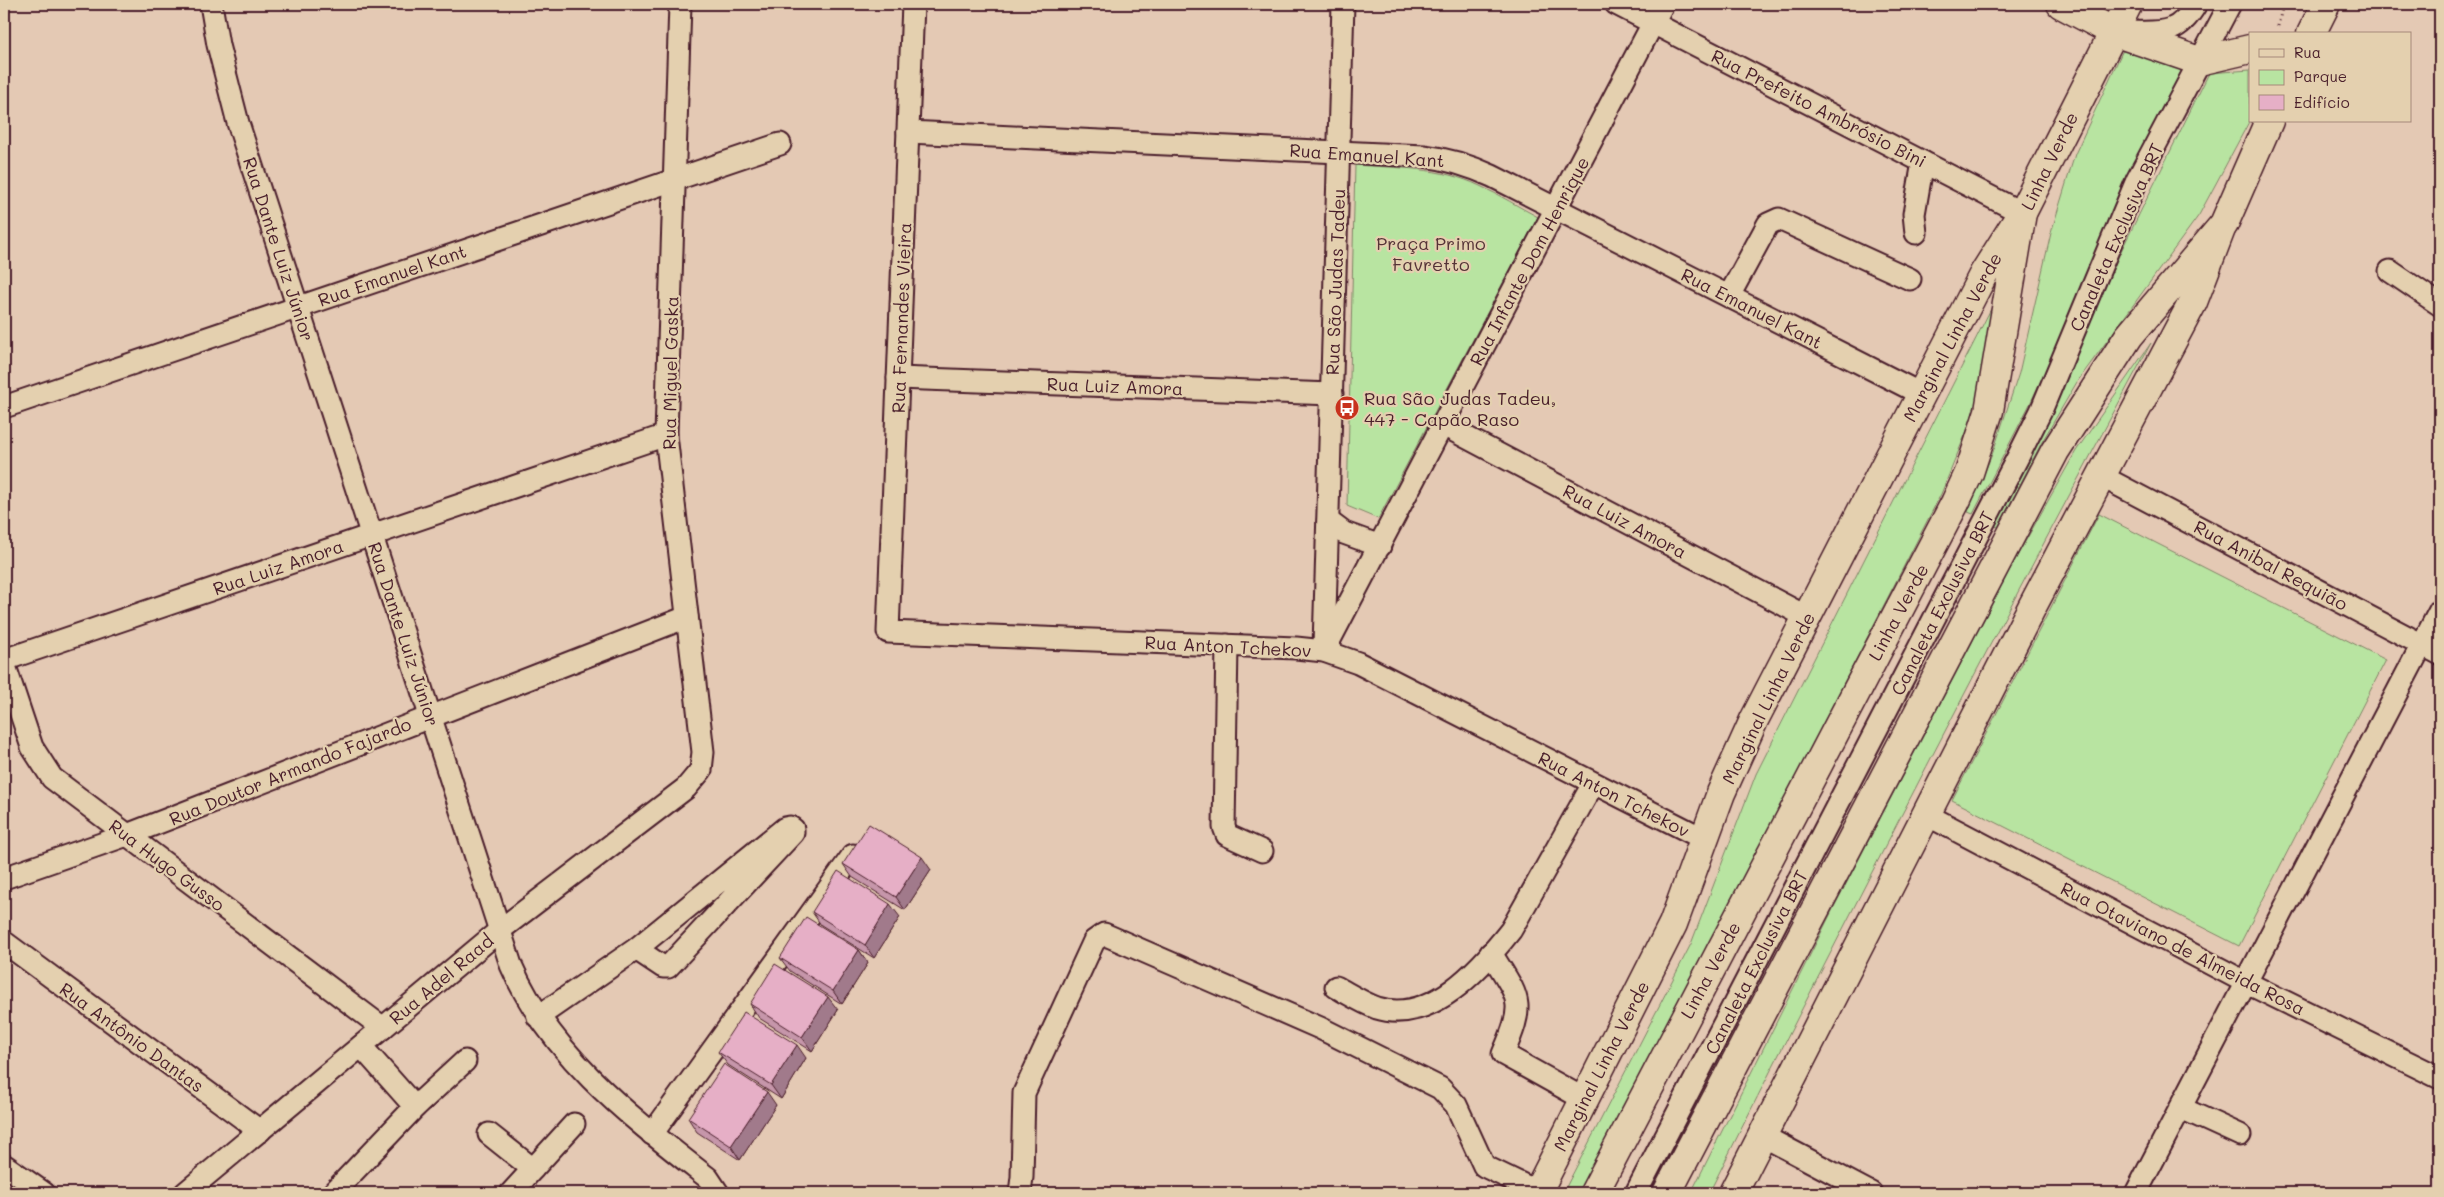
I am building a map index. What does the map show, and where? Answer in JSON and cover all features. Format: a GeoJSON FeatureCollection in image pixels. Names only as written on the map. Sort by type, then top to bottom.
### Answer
{"type":"FeatureCollection","features":[{"type":"Feature","properties":{"kind":"main road"},"geometry":{"type":"LineString","coordinates":[[2061,4],[2114,32],[2200,61],[2249,48]]}},
{"type":"Feature","properties":{"kind":"main road","name":"Linha Verde"},"geometry":{"type":"LineString","coordinates":[[1594,1193],[1969,473],[1989,411],[1997,374],[2022,213],[2128,4]]}},
{"type":"Feature","properties":{"kind":"main road"},"geometry":{"type":"LineString","coordinates":[[1733,1193],[2101,476],[2193,302],[2224,224],[2270,122]]}},
{"type":"Feature","properties":{"kind":"main road","name":"Marginal Linha Verde"},"geometry":{"type":"LineString","coordinates":[[1537,1192],[1661,949],[1736,758],[1984,273],[2022,213]]}},
{"type":"Feature","properties":{"kind":"main road"},"geometry":{"type":"LineString","coordinates":[[1667,1193],[2055,451],[2129,336],[2224,224]]}},
{"type":"Feature","properties":{"kind":"street","name":"Rua Dante Luiz Júnior"},"geometry":{"type":"LineString","coordinates":[[211,4],[230,96],[500,930],[522,991],[538,1017],[590,1078],[652,1134],[707,1188]]}},
{"type":"Feature","properties":{"kind":"street","name":"Rua Miguel Gaska"},"geometry":{"type":"LineString","coordinates":[[680,4],[666,435],[703,752],[701,770]]}},
{"type":"Feature","properties":{"kind":"street","name":"Rua Fernandes Vieira"},"geometry":{"type":"LineString","coordinates":[[888,632],[913,4]]}},
{"type":"Feature","properties":{"kind":"street","name":"Rua São Judas Tadeu"},"geometry":{"type":"LineString","coordinates":[[1324,651],[1343,4]]}},
{"type":"Feature","properties":{"kind":"street","name":"Rua Prefeito Ambrósio Bini"},"geometry":{"type":"LineString","coordinates":[[1616,4],[2022,213]]}},
{"type":"Feature","properties":{"kind":"street","name":"Rua Infante Dom Henrique"},"geometry":{"type":"LineString","coordinates":[[1324,651],[1663,4]]}},
{"type":"Feature","properties":{"kind":"street"},"geometry":{"type":"LineString","coordinates":[[2114,32],[2166,32],[2181,24],[2196,4]]}},
{"type":"Feature","properties":{"kind":"street","name":"Canaleta Exclusiva BRT"},"geometry":{"type":"LineString","coordinates":[[1636,1193],[2041,411],[2137,180],[2230,4]]}},
{"type":"Feature","properties":{"kind":"street","name":"Rua Emanuel Kant"},"geometry":{"type":"LineString","coordinates":[[908,132],[1339,152],[1447,159],[1477,169],[1556,208],[1921,394]]}},
{"type":"Feature","properties":{"kind":"street","name":"Rua Emanuel Kant"},"geometry":{"type":"LineString","coordinates":[[4,407],[780,144]]}},
{"type":"Feature","properties":{"kind":"street"},"geometry":{"type":"LineString","coordinates":[[1916,233],[1914,214],[1923,162]]}},
{"type":"Feature","properties":{"kind":"street"},"geometry":{"type":"LineString","coordinates":[[1729,296],[1768,224],[1779,219],[1910,279]]}},
{"type":"Feature","properties":{"kind":"street"},"geometry":{"type":"LineString","coordinates":[[2390,272],[2440,305]]}},
{"type":"Feature","properties":{"kind":"street","name":"Rua Luiz Amora"},"geometry":{"type":"LineString","coordinates":[[898,378],[1332,394]]}},
{"type":"Feature","properties":{"kind":"street","name":"Rua Luiz Amora"},"geometry":{"type":"LineString","coordinates":[[1443,425],[1807,617]]}},
{"type":"Feature","properties":{"kind":"street","name":"Rua Luiz Amora"},"geometry":{"type":"LineString","coordinates":[[4,661],[666,435]]}},
{"type":"Feature","properties":{"kind":"street","name":"Rua Anibal Requião"},"geometry":{"type":"LineString","coordinates":[[2101,476],[2432,650]]}},
{"type":"Feature","properties":{"kind":"street"},"geometry":{"type":"LineString","coordinates":[[1328,521],[1344,533],[1380,546]]}},
{"type":"Feature","properties":{"kind":"street"},"geometry":{"type":"LineString","coordinates":[[2136,1193],[2247,983],[2432,650],[2440,610]]}},
{"type":"Feature","properties":{"kind":"street","name":"Rua Doutor Armando Fajardo"},"geometry":{"type":"LineString","coordinates":[[4,878],[127,835],[430,715],[687,617]]}},
{"type":"Feature","properties":{"kind":"street","name":"Rua Anton Tchekov"},"geometry":{"type":"LineString","coordinates":[[888,632],[1227,645],[1324,651],[1358,663],[1704,839]]}},
{"type":"Feature","properties":{"kind":"street"},"geometry":{"type":"LineString","coordinates":[[1227,645],[1224,827],[1228,835],[1262,851]]}},
{"type":"Feature","properties":{"kind":"street","name":"Rua Hugo Gusso"},"geometry":{"type":"LineString","coordinates":[[4,661],[32,747],[39,762],[52,778],[383,1028]]}},
{"type":"Feature","properties":{"kind":"street","name":"Rua Adel Raad"},"geometry":{"type":"LineString","coordinates":[[185,1193],[500,930],[686,788],[701,770]]}},
{"type":"Feature","properties":{"kind":"street"},"geometry":{"type":"LineString","coordinates":[[1336,987],[1377,1008],[1392,1011],[1421,1008],[1450,992],[1491,953],[1511,930],[1593,784]]}},
{"type":"Feature","properties":{"kind":"street","name":"Rua Otaviano de Almeida Rosa"},"geometry":{"type":"LineString","coordinates":[[1927,815],[2247,983],[2440,1078]]}},
{"type":"Feature","properties":{"kind":"street"},"geometry":{"type":"LineString","coordinates":[[538,1017],[636,949],[785,828],[790,826],[793,833],[668,967],[662,967],[636,949]]}},
{"type":"Feature","properties":{"kind":"street"},"geometry":{"type":"LineString","coordinates":[[652,1134],[853,855]]}},
{"type":"Feature","properties":{"kind":"street"},"geometry":{"type":"LineString","coordinates":[[1020,1193],[1024,1093],[1094,941],[1104,934],[1320,1028],[1440,1088],[1456,1105],[1484,1166],[1537,1192]]}},
{"type":"Feature","properties":{"kind":"street","name":"Rua Antônio Dantas"},"geometry":{"type":"LineString","coordinates":[[4,942],[260,1131]]}},
{"type":"Feature","properties":{"kind":"street"},"geometry":{"type":"LineString","coordinates":[[1491,953],[1514,990],[1518,1001],[1516,1026],[1503,1054],[1584,1099]]}},
{"type":"Feature","properties":{"kind":"street"},"geometry":{"type":"LineString","coordinates":[[361,1046],[416,1107]]}},
{"type":"Feature","properties":{"kind":"street"},"geometry":{"type":"LineString","coordinates":[[333,1193],[416,1107],[465,1061]]}},
{"type":"Feature","properties":{"kind":"street"},"geometry":{"type":"LineString","coordinates":[[2181,1108],[2240,1135]]}},
{"type":"Feature","properties":{"kind":"street"},"geometry":{"type":"LineString","coordinates":[[511,1193],[574,1124]]}},
{"type":"Feature","properties":{"kind":"street"},"geometry":{"type":"LineString","coordinates":[[490,1134],[533,1169]]}},
{"type":"Feature","properties":{"kind":"street"},"geometry":{"type":"LineString","coordinates":[[1763,1136],[1871,1193]]}},
{"type":"Feature","properties":{"kind":"street"},"geometry":{"type":"LineString","coordinates":[[4,1165],[44,1193]]}},
{"type":"Feature","properties":{"kind":"path"},"geometry":{"type":"LineString","coordinates":[[2288,4],[2282,8],[2305,24]]}},
{"type":"Feature","properties":{"kind":"green space"},"geometry":{"type":"Polygon","coordinates":[[[2126,49],[2168,66],[2185,70],[2030,404],[1973,514],[1968,512],[1993,452],[2019,373],[2051,233],[2075,154],[2122,52],[2126,49]]]}},
{"type":"Feature","properties":{"kind":"green space"},"geometry":{"type":"Polygon","coordinates":[[[2249,70],[2249,122],[2199,215],[2077,382],[2043,440],[1998,527],[1992,525],[2054,402],[2121,251],[2209,73],[2249,70]]]}},
{"type":"Feature","properties":{"kind":"green space","name":"Praça Primo Favretto"},"geometry":{"type":"Polygon","coordinates":[[[1355,165],[1403,168],[1450,175],[1487,190],[1538,217],[1378,519],[1347,506],[1355,165]]]}},
{"type":"Feature","properties":{"kind":"green space"},"geometry":{"type":"Polygon","coordinates":[[[2006,279],[1985,375],[1968,428],[1941,494],[1582,1193],[1563,1193],[1691,944],[1756,774],[2006,279]]]}},
{"type":"Feature","properties":{"kind":"green space"},"geometry":{"type":"Polygon","coordinates":[[[2151,343],[1927,766],[1709,1193],[1691,1193],[1835,905],[2016,558],[2076,451],[2151,343]]]}},
{"type":"Feature","properties":{"kind":"green space"},"geometry":{"type":"Polygon","coordinates":[[[2099,514],[2386,660],[2239,946],[1952,800],[2099,514]]]}},
{"type":"Feature","properties":{"kind":"building"},"geometry":{"type":"Polygon","coordinates":[[[869,824],[922,857],[896,897],[843,864],[869,824]]]}},
{"type":"Feature","properties":{"kind":"building"},"geometry":{"type":"Polygon","coordinates":[[[838,871],[890,904],[865,945],[812,912],[838,871]]]}},
{"type":"Feature","properties":{"kind":"building"},"geometry":{"type":"Polygon","coordinates":[[[806,917],[859,950],[833,991],[780,958],[806,917]]]}},
{"type":"Feature","properties":{"kind":"building"},"geometry":{"type":"Polygon","coordinates":[[[775,964],[828,997],[802,1037],[750,1004],[775,964]]]}},
{"type":"Feature","properties":{"kind":"building"},"geometry":{"type":"Polygon","coordinates":[[[744,1012],[797,1045],[771,1085],[718,1052],[744,1012]]]}},
{"type":"Feature","properties":{"kind":"building"},"geometry":{"type":"Polygon","coordinates":[[[724,1064],[767,1092],[731,1146],[688,1118],[724,1064]]]}},
{"type":"Feature","properties":{"kind":"place","name":"Rua São Judas Tadeu, 447 - Capão Raso"},"geometry":{"type":"Point","coordinates":[1347,408]}}]}
